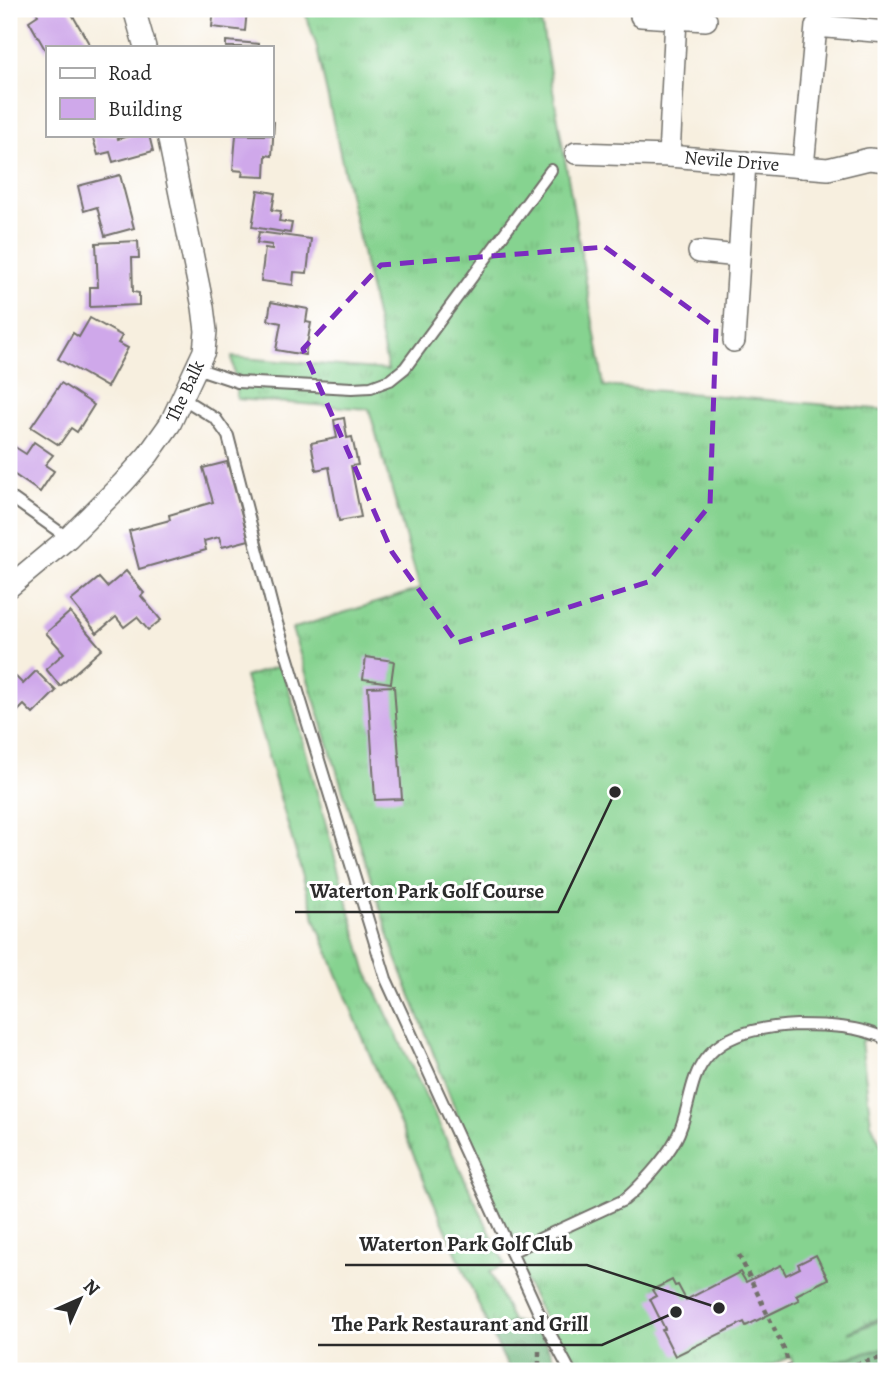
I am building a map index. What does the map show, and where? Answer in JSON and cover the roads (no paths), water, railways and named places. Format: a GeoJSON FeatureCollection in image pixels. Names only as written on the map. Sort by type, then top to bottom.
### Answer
{"type":"FeatureCollection","features":[{"type":"Feature","properties":{"kind":"street"},"geometry":{"type":"LineString","coordinates":[[134,9],[145,46]]}},
{"type":"Feature","properties":{"kind":"street"},"geometry":{"type":"LineString","coordinates":[[641,16],[670,15],[706,19]]}},
{"type":"Feature","properties":{"kind":"street"},"geometry":{"type":"LineString","coordinates":[[669,156],[670,15]]}},
{"type":"Feature","properties":{"kind":"street"},"geometry":{"type":"LineString","coordinates":[[803,167],[816,26],[886,32]]}},
{"type":"Feature","properties":{"kind":"street","name":"The Balk"},"geometry":{"type":"LineString","coordinates":[[9,587],[68,537],[148,455],[170,424],[204,351],[206,331],[168,136]]}},
{"type":"Feature","properties":{"kind":"street","name":"Nevile Drive"},"geometry":{"type":"LineString","coordinates":[[576,153],[669,156],[828,169],[869,159],[886,161]]}},
{"type":"Feature","properties":{"kind":"street"},"geometry":{"type":"LineString","coordinates":[[734,341],[745,162]]}},
{"type":"Feature","properties":{"kind":"street"},"geometry":{"type":"LineString","coordinates":[[699,252],[739,256]]}},
{"type":"Feature","properties":{"kind":"lane"},"geometry":{"type":"LineString","coordinates":[[196,368],[238,382],[352,388],[371,387],[390,380],[405,368],[551,170]]}},
{"type":"Feature","properties":{"kind":"lane"},"geometry":{"type":"LineString","coordinates":[[182,398],[216,419],[228,436],[273,610],[386,979],[538,1311],[570,1371]]}},
{"type":"Feature","properties":{"kind":"lane"},"geometry":{"type":"LineString","coordinates":[[9,496],[68,537]]}},
{"type":"Feature","properties":{"kind":"lane"},"geometry":{"type":"LineString","coordinates":[[511,1252],[624,1200],[639,1187],[676,1139],[695,1076],[705,1059],[724,1042],[744,1031],[754,1029],[820,1025],[874,1033],[886,1039]]}},
{"type":"Feature","properties":{"kind":"place","name":"Waterton Park Golf Course"},"geometry":{"type":"Point","coordinates":[615,792]}},
{"type":"Feature","properties":{"kind":"place","name":"Waterton Park Golf Club"},"geometry":{"type":"Point","coordinates":[719,1308]}},
{"type":"Feature","properties":{"kind":"place","name":"The Park Restaurant and Grill"},"geometry":{"type":"Point","coordinates":[676,1312]}}]}
